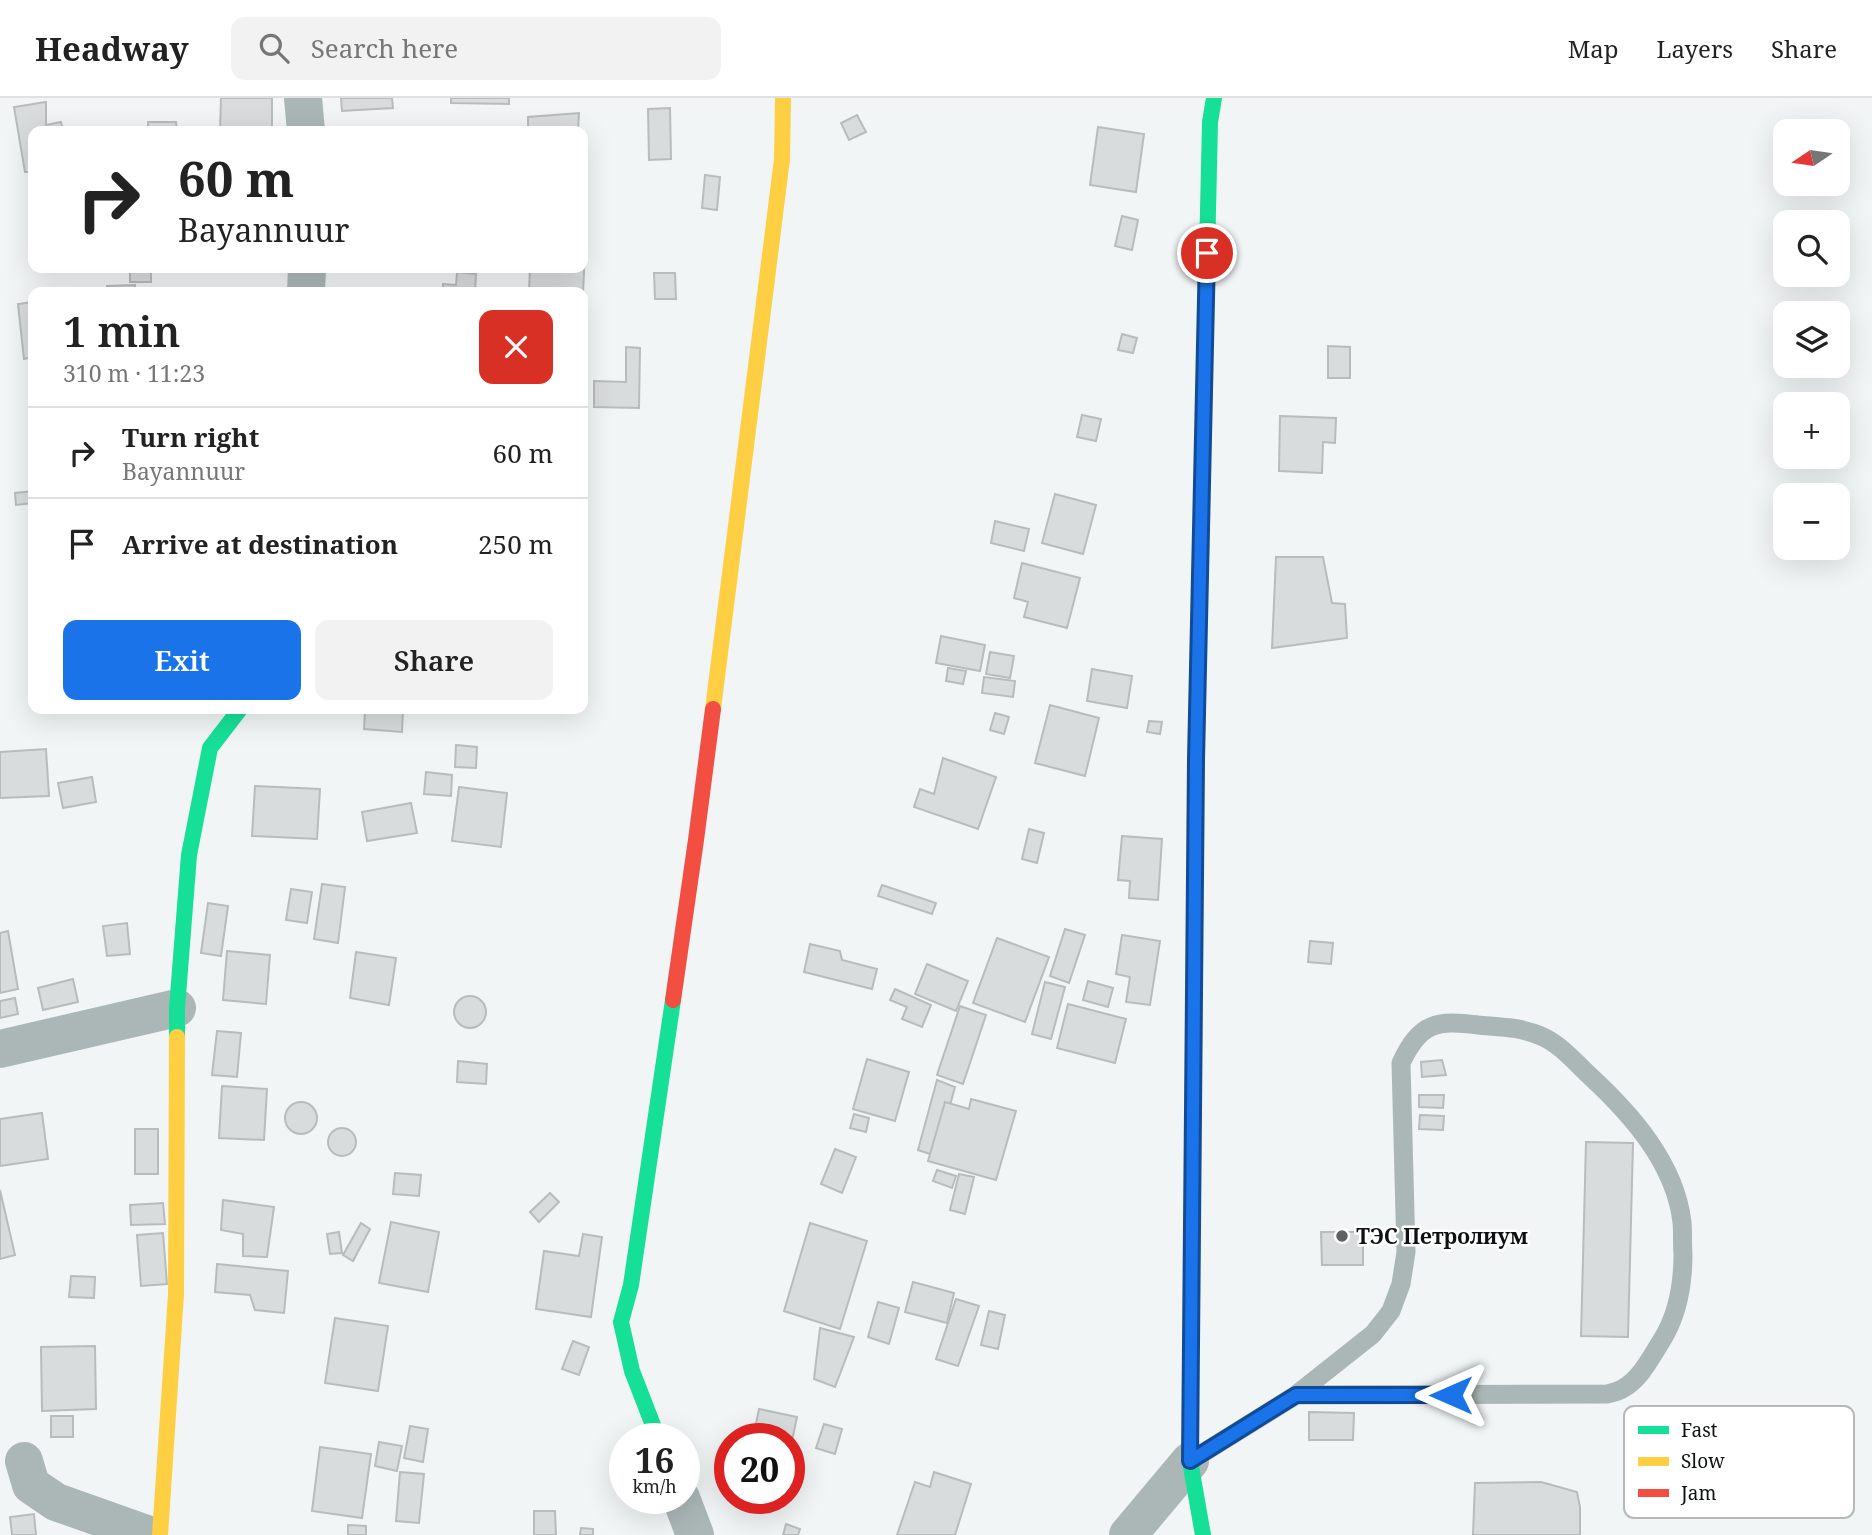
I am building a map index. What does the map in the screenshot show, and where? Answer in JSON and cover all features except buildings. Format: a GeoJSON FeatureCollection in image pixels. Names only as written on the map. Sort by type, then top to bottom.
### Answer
{"type":"FeatureCollection","features":[{"type":"Feature","properties":{"kind":"street"},"geometry":{"type":"LineString","coordinates":[[303,98],[306,126]]}},
{"type":"Feature","properties":{"kind":"street"},"geometry":{"type":"LineString","coordinates":[[652,1423],[632,1371],[621,1322],[631,1285],[696,840],[780,173],[783,98]]}},
{"type":"Feature","properties":{"kind":"street"},"geometry":{"type":"LineString","coordinates":[[1203,1535],[1190,1461],[1196,760],[1210,122],[1214,98]]}},
{"type":"Feature","properties":{"kind":"street"},"geometry":{"type":"LineString","coordinates":[[160,1535],[176,1294],[177,1008],[189,855],[210,748],[236,714]]}},
{"type":"Feature","properties":{"kind":"street"},"geometry":{"type":"LineString","coordinates":[[0,1049],[177,1008]]}},
{"type":"Feature","properties":{"kind":"street"},"geometry":{"type":"LineString","coordinates":[[24,1461],[31,1485],[56,1502],[149,1535]]}},
{"type":"Feature","properties":{"kind":"street"},"geometry":{"type":"LineString","coordinates":[[1128,1535],[1190,1461]]}},
{"type":"Feature","properties":{"kind":"street"},"geometry":{"type":"LineString","coordinates":[[687,1514],[695,1535]]}},
{"type":"Feature","properties":{"kind":"lane"},"geometry":{"type":"LineString","coordinates":[[1190,1461],[1296,1395],[1373,1334],[1391,1311],[1401,1284],[1406,1252],[1401,1063],[1418,1037],[1431,1025],[1449,1021],[1527,1030],[1556,1045],[1616,1100],[1646,1136],[1677,1199],[1682,1221],[1681,1287],[1666,1335],[1646,1365],[1623,1389],[1607,1394],[1296,1395]]}},
{"type":"Feature","properties":{"kind":"traffic: fast"},"geometry":{"type":"LineString","coordinates":[[1199,610],[1210,122],[1214,98]]}},
{"type":"Feature","properties":{"kind":"traffic: fast"},"geometry":{"type":"LineString","coordinates":[[177,1037],[189,855],[210,748],[236,714]]}},
{"type":"Feature","properties":{"kind":"traffic: fast"},"geometry":{"type":"LineString","coordinates":[[652,1423],[632,1371],[621,1322],[631,1285],[673,1000]]}},
{"type":"Feature","properties":{"kind":"traffic: fast"},"geometry":{"type":"LineString","coordinates":[[1193,1165],[1190,1461],[1203,1535]]}},
{"type":"Feature","properties":{"kind":"traffic: slow"},"geometry":{"type":"LineString","coordinates":[[713,709],[782,159],[783,98]]}},
{"type":"Feature","properties":{"kind":"traffic: slow"},"geometry":{"type":"LineString","coordinates":[[1193,1165],[1199,610]]}},
{"type":"Feature","properties":{"kind":"traffic: slow"},"geometry":{"type":"LineString","coordinates":[[160,1535],[176,1294],[177,1037]]}},
{"type":"Feature","properties":{"kind":"traffic: jam"},"geometry":{"type":"LineString","coordinates":[[673,1000],[713,709]]}},
{"type":"Feature","properties":{"kind":"place","name":"ТЭС Петролиум"},"geometry":{"type":"Point","coordinates":[1342,1236]}},
{"type":"Feature","properties":{"kind":"route"},"geometry":{"type":"LineString","coordinates":[[1207,253],[1196,760],[1190,1461],[1296,1395],[1451,1395]]}}]}
